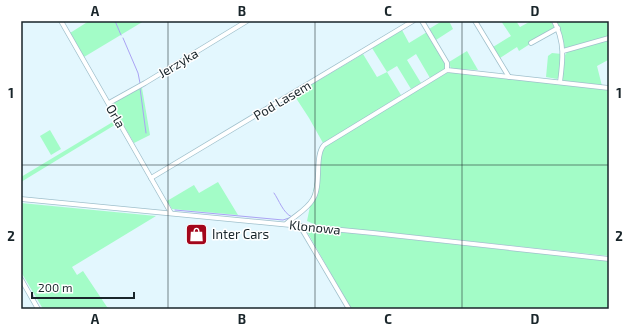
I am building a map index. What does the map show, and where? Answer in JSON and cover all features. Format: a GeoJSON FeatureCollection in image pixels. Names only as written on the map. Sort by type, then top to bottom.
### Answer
{"type":"FeatureCollection","features":[{"type":"Feature","properties":{"kind":"street","name":"Orla"},"geometry":{"type":"LineString","coordinates":[[61,21],[171,213]]}},
{"type":"Feature","properties":{"kind":"street","name":"Jerzyka"},"geometry":{"type":"LineString","coordinates":[[109,103],[247,21]]}},
{"type":"Feature","properties":{"kind":"street","name":"Pod Lasem"},"geometry":{"type":"LineString","coordinates":[[151,178],[413,21]]}},
{"type":"Feature","properties":{"kind":"street"},"geometry":{"type":"LineString","coordinates":[[422,21],[447,63],[447,70]]}},
{"type":"Feature","properties":{"kind":"street"},"geometry":{"type":"LineString","coordinates":[[475,21],[509,77]]}},
{"type":"Feature","properties":{"kind":"street"},"geometry":{"type":"LineString","coordinates":[[554,21],[558,28],[563,51],[560,82]]}},
{"type":"Feature","properties":{"kind":"street"},"geometry":{"type":"LineString","coordinates":[[532,43],[558,28]]}},
{"type":"Feature","properties":{"kind":"street"},"geometry":{"type":"LineString","coordinates":[[563,51],[609,38]]}},
{"type":"Feature","properties":{"kind":"street"},"geometry":{"type":"LineString","coordinates":[[286,224],[313,200],[317,189],[322,146],[447,70],[609,88]]}},
{"type":"Feature","properties":{"kind":"street","name":"Klonowa"},"geometry":{"type":"LineString","coordinates":[[21,199],[286,224],[609,259]]}},
{"type":"Feature","properties":{"kind":"street"},"geometry":{"type":"LineString","coordinates":[[302,226],[349,309]]}},
{"type":"Feature","properties":{"kind":"street"},"geometry":{"type":"LineString","coordinates":[[21,279],[38,309]]}},
{"type":"Feature","properties":{"kind":"green space"},"geometry":{"type":"Polygon","coordinates":[[[89,21],[144,21],[84,57],[70,33],[89,21]]]}},
{"type":"Feature","properties":{"kind":"green space"},"geometry":{"type":"Polygon","coordinates":[[[442,21],[449,21],[453,29],[436,40],[429,29],[442,21]]]}},
{"type":"Feature","properties":{"kind":"green space"},"geometry":{"type":"Polygon","coordinates":[[[501,21],[516,21],[520,27],[531,21],[551,21],[555,28],[519,51],[517,47],[500,58],[493,47],[511,36],[501,21]]]}},
{"type":"Feature","properties":{"kind":"green space"},"geometry":{"type":"Polygon","coordinates":[[[555,21],[609,21],[609,36],[564,49],[555,21]]]}},
{"type":"Feature","properties":{"kind":"green space"},"geometry":{"type":"Polygon","coordinates":[[[402,30],[409,43],[427,32],[445,64],[445,69],[430,78],[416,54],[407,60],[421,83],[411,89],[397,66],[387,72],[372,48],[402,30]]]}},
{"type":"Feature","properties":{"kind":"green space"},"geometry":{"type":"Polygon","coordinates":[[[609,39],[609,63],[608,60],[597,66],[602,86],[562,81],[565,55],[568,51],[609,39]]]}},
{"type":"Feature","properties":{"kind":"green space"},"geometry":{"type":"Polygon","coordinates":[[[467,51],[478,70],[451,69],[449,62],[467,51]]]}},
{"type":"Feature","properties":{"kind":"green space"},"geometry":{"type":"Polygon","coordinates":[[[552,53],[562,54],[560,76],[557,79],[546,77],[548,56],[552,53]]]}},
{"type":"Feature","properties":{"kind":"green space"},"geometry":{"type":"Polygon","coordinates":[[[363,54],[377,77],[387,72],[401,95],[342,133],[372,118],[448,72],[609,90],[609,256],[316,225],[307,221],[323,143],[294,95],[363,54]]]}},
{"type":"Feature","properties":{"kind":"green space"},"geometry":{"type":"Polygon","coordinates":[[[138,88],[142,88],[150,135],[134,143],[112,106],[113,103],[138,88]]]}},
{"type":"Feature","properties":{"kind":"green space"},"geometry":{"type":"Polygon","coordinates":[[[116,120],[118,123],[21,182],[21,177],[116,120]]]}},
{"type":"Feature","properties":{"kind":"green space"},"geometry":{"type":"Polygon","coordinates":[[[50,130],[61,149],[51,155],[40,136],[50,130]]]}},
{"type":"Feature","properties":{"kind":"green space"},"geometry":{"type":"Polygon","coordinates":[[[218,182],[238,215],[172,209],[167,201],[194,185],[199,193],[218,182]]]}},
{"type":"Feature","properties":{"kind":"green space"},"geometry":{"type":"Polygon","coordinates":[[[21,203],[156,216],[72,267],[77,275],[83,271],[107,307],[111,309],[43,309],[21,272],[21,203]]]}},
{"type":"Feature","properties":{"kind":"green space"},"geometry":{"type":"Polygon","coordinates":[[[305,228],[609,261],[609,309],[351,309],[305,228]]]}},
{"type":"Feature","properties":{"kind":"waterway"},"geometry":{"type":"LineString","coordinates":[[115,21],[121,35]]}},
{"type":"Feature","properties":{"kind":"waterway"},"geometry":{"type":"LineString","coordinates":[[123,38],[138,73],[140,83]]}},
{"type":"Feature","properties":{"kind":"waterway"},"geometry":{"type":"LineString","coordinates":[[140,88],[146,133]]}},
{"type":"Feature","properties":{"kind":"waterway"},"geometry":{"type":"LineString","coordinates":[[175,210],[283,220],[292,217],[284,209],[274,193]]}},
{"type":"Feature","properties":{"kind":"place","name":"Inter Cars"},"geometry":{"type":"Point","coordinates":[196,234]}}]}
